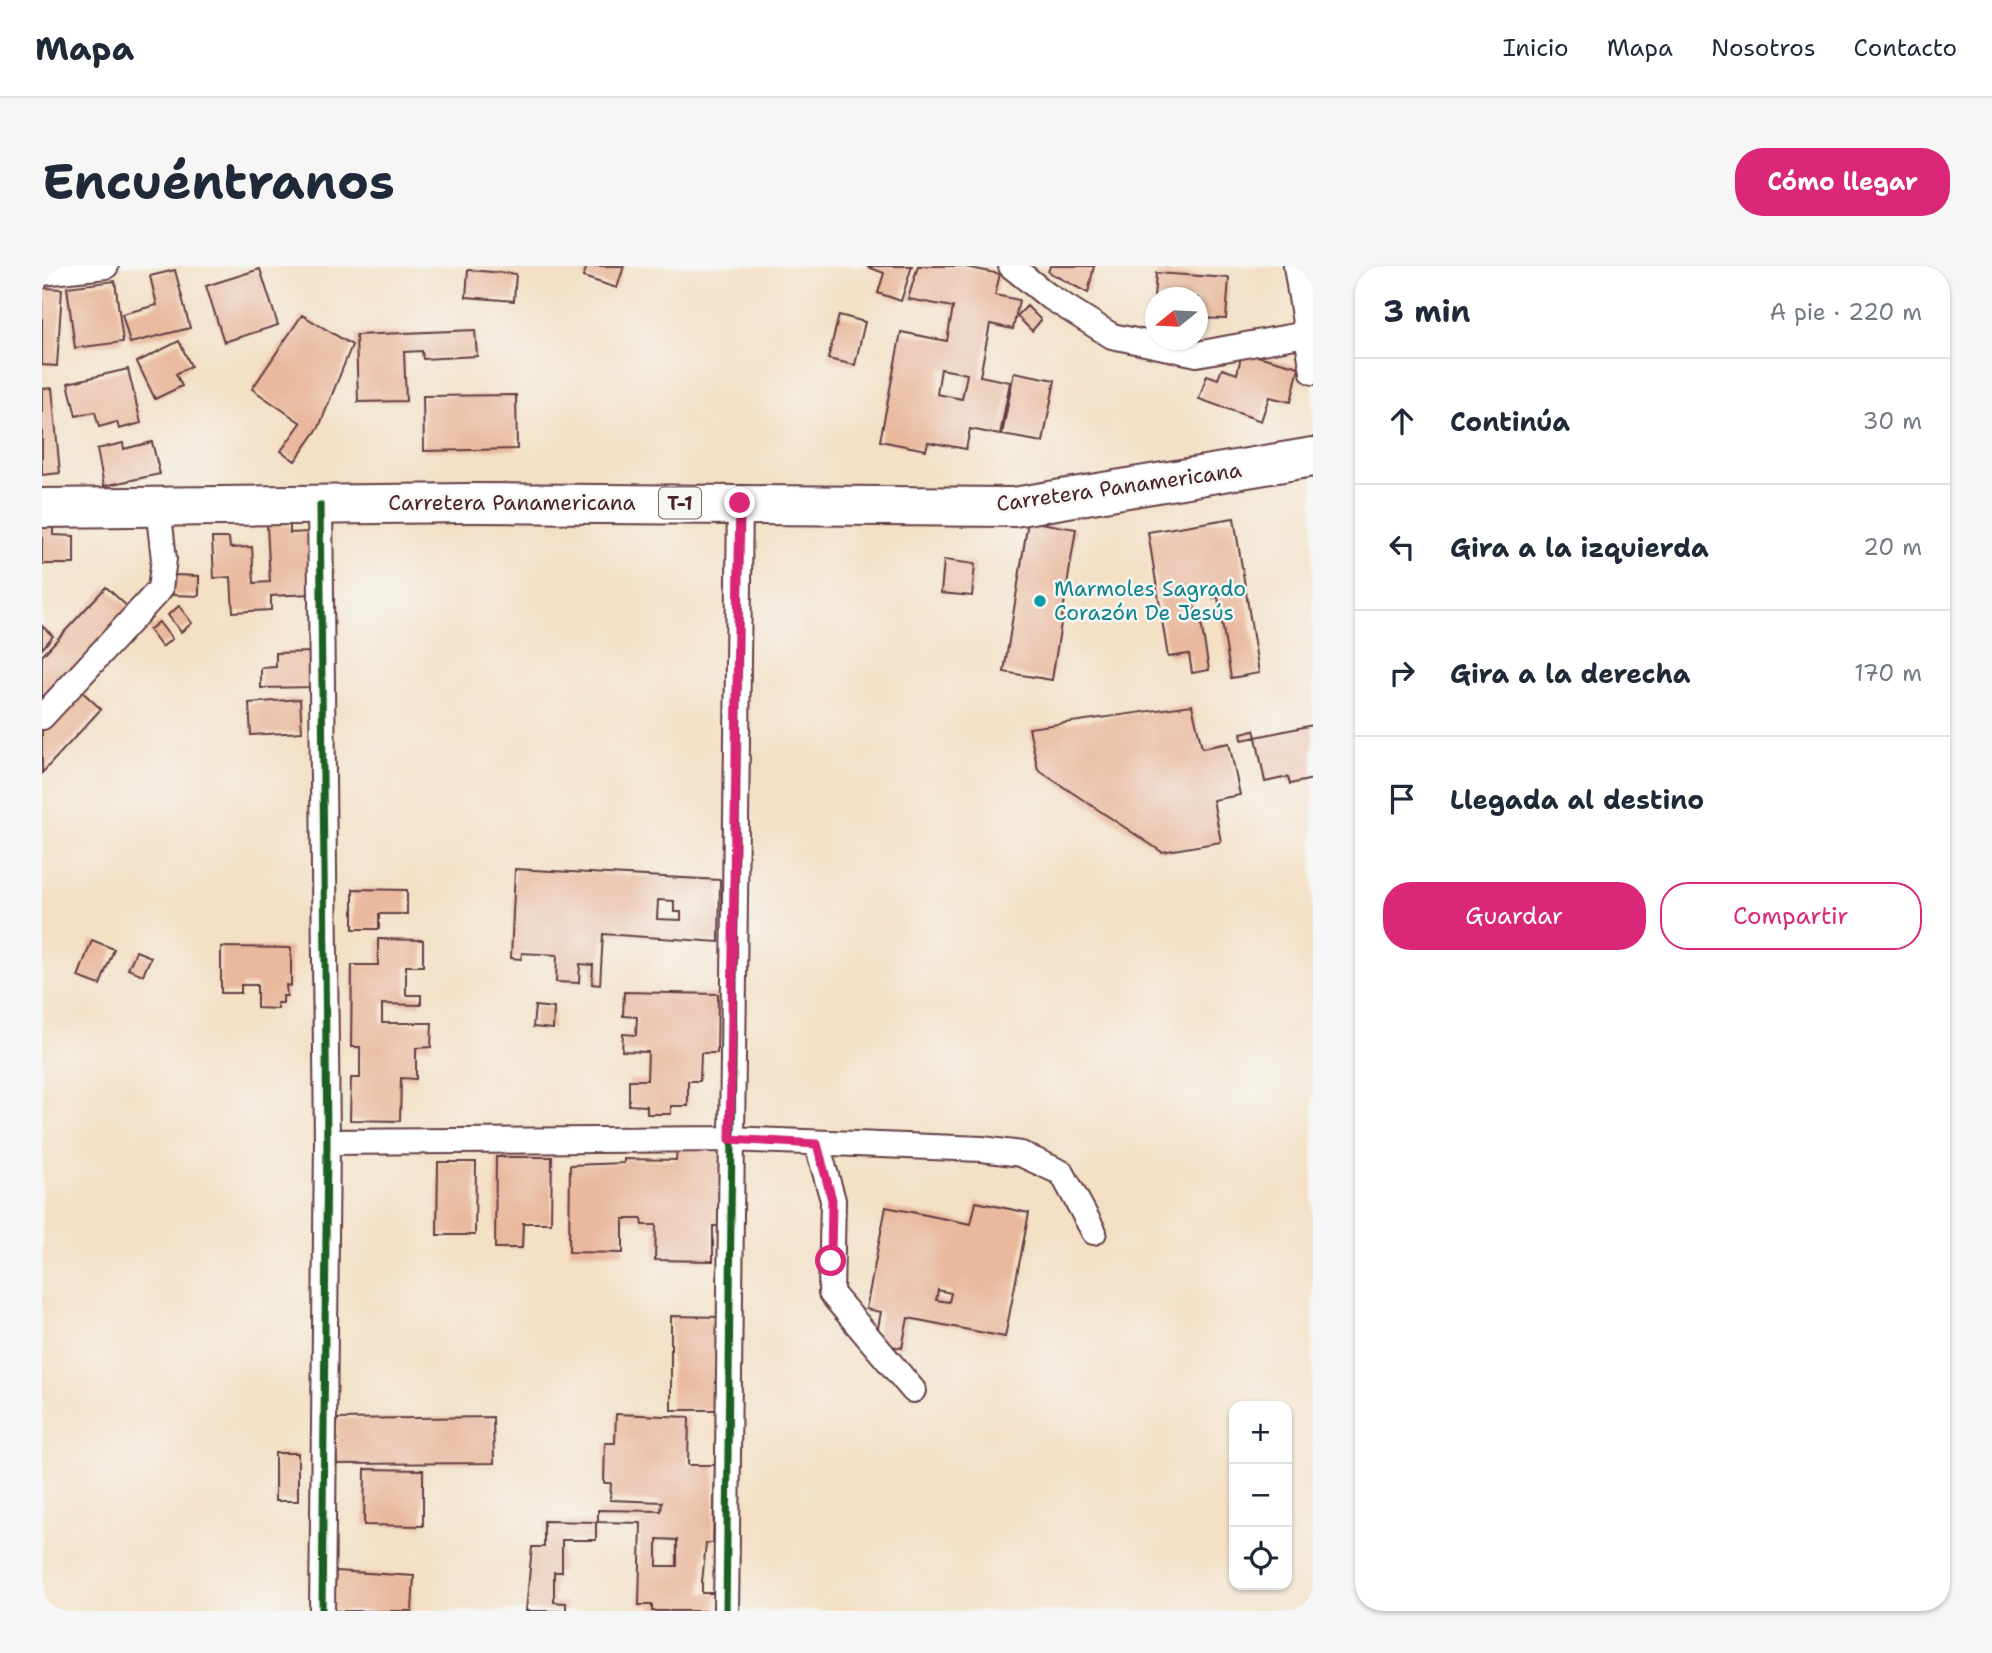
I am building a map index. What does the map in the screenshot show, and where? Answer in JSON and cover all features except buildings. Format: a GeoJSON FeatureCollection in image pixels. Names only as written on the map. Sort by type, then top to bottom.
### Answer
{"type":"FeatureCollection","features":[{"type":"Feature","properties":{"kind":"highway","name":"Carretera Panamericana"},"geometry":{"type":"LineString","coordinates":[[42,508],[740,503],[1014,507],[1313,457]]}},
{"type":"Feature","properties":{"kind":"street"},"geometry":{"type":"LineString","coordinates":[[42,273],[106,266]]}},
{"type":"Feature","properties":{"kind":"street"},"geometry":{"type":"LineString","coordinates":[[1011,266],[1047,295],[1112,336],[1197,354],[1306,334]]}},
{"type":"Feature","properties":{"kind":"street"},"geometry":{"type":"LineString","coordinates":[[1296,266],[1313,372]]}},
{"type":"Feature","properties":{"kind":"street"},"geometry":{"type":"LineString","coordinates":[[726,1611],[740,503]]}},
{"type":"Feature","properties":{"kind":"street"},"geometry":{"type":"LineString","coordinates":[[320,505],[327,1142],[321,1611]]}},
{"type":"Feature","properties":{"kind":"street"},"geometry":{"type":"LineString","coordinates":[[42,717],[160,589],[164,559],[158,507]]}},
{"type":"Feature","properties":{"kind":"street"},"geometry":{"type":"LineString","coordinates":[[327,1142],[730,1139],[982,1149],[1021,1154],[1062,1172],[1094,1232]]}},
{"type":"Feature","properties":{"kind":"street"},"geometry":{"type":"LineString","coordinates":[[817,1144],[832,1200],[831,1293],[914,1390]]}},
{"type":"Feature","properties":{"kind":"cycle path"},"geometry":{"type":"LineString","coordinates":[[726,1611],[740,503]]}},
{"type":"Feature","properties":{"kind":"cycle path"},"geometry":{"type":"LineString","coordinates":[[320,505],[327,1142],[322,1611]]}},
{"type":"Feature","properties":{"kind":"place","name":"Marmoles Sagrado Corazón De Jesús"},"geometry":{"type":"Point","coordinates":[1040,601]}},
{"type":"Feature","properties":{"kind":"route"},"geometry":{"type":"LineString","coordinates":[[740,503],[730,1139],[817,1144],[832,1200],[831,1261]]}}]}
